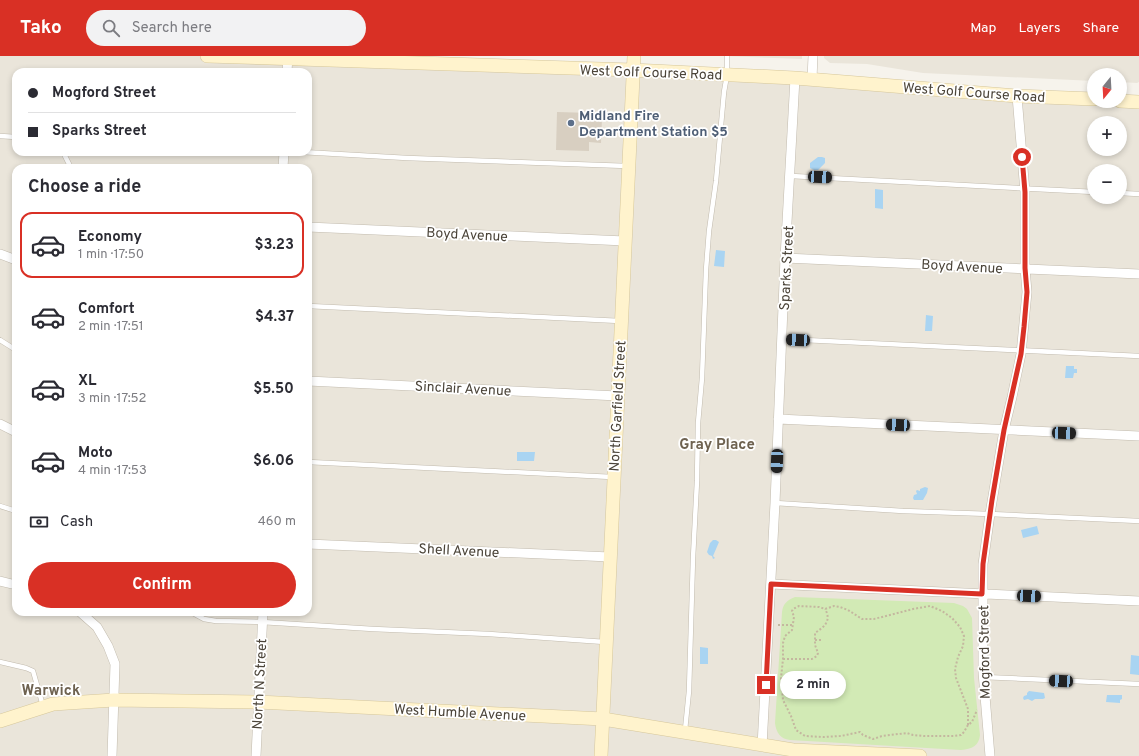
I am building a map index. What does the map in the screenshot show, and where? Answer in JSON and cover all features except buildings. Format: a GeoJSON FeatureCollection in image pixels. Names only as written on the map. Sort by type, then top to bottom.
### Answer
{"type":"FeatureCollection","features":[{"type":"Feature","properties":{"kind":"main road","name":"West Golf Course Road"},"geometry":{"type":"LineString","coordinates":[[207,56],[288,62],[451,60],[812,79],[1017,96],[1087,99]]}},
{"type":"Feature","properties":{"kind":"main road","name":"North Garfield Street"},"geometry":{"type":"LineString","coordinates":[[601,756],[634,56]]}},
{"type":"Feature","properties":{"kind":"main road"},"geometry":{"type":"LineString","coordinates":[[1127,101],[1139,102]]}},
{"type":"Feature","properties":{"kind":"main road","name":"West Humble Avenue"},"geometry":{"type":"LineString","coordinates":[[0,721],[53,704],[114,700],[258,702],[603,719],[792,750],[920,756]]}},
{"type":"Feature","properties":{"kind":"street"},"geometry":{"type":"LineString","coordinates":[[812,79],[813,56]]}},
{"type":"Feature","properties":{"kind":"street","name":"Sparks Street"},"geometry":{"type":"LineString","coordinates":[[762,746],[795,78]]}},
{"type":"Feature","properties":{"kind":"street","name":"Mogford Street"},"geometry":{"type":"LineString","coordinates":[[990,756],[983,677],[983,564],[1004,430],[1021,351],[1027,292],[1025,268],[1024,188],[1017,96]]}},
{"type":"Feature","properties":{"kind":"street","name":"Boyd Avenue"},"geometry":{"type":"LineString","coordinates":[[312,227],[625,241]]}},
{"type":"Feature","properties":{"kind":"street"},"geometry":{"type":"LineString","coordinates":[[0,254],[12,258]]}},
{"type":"Feature","properties":{"kind":"street","name":"Boyd Avenue"},"geometry":{"type":"LineString","coordinates":[[785,258],[1139,274]]}},
{"type":"Feature","properties":{"kind":"street","name":"Sinclair Avenue"},"geometry":{"type":"LineString","coordinates":[[312,381],[618,396]]}},
{"type":"Feature","properties":{"kind":"street"},"geometry":{"type":"LineString","coordinates":[[778,419],[1139,436]]}},
{"type":"Feature","properties":{"kind":"street"},"geometry":{"type":"LineString","coordinates":[[0,424],[12,430]]}},
{"type":"Feature","properties":{"kind":"street","name":"Shell Avenue"},"geometry":{"type":"LineString","coordinates":[[312,544],[610,557]]}},
{"type":"Feature","properties":{"kind":"street"},"geometry":{"type":"LineString","coordinates":[[0,581],[12,584]]}},
{"type":"Feature","properties":{"kind":"street"},"geometry":{"type":"LineString","coordinates":[[771,584],[1139,601]]}},
{"type":"Feature","properties":{"kind":"street"},"geometry":{"type":"LineString","coordinates":[[85,616],[97,627],[108,646],[115,664],[112,756]]}},
{"type":"Feature","properties":{"kind":"street","name":"North N Street"},"geometry":{"type":"LineString","coordinates":[[256,756],[262,616]]}},
{"type":"Feature","properties":{"kind":"lane"},"geometry":{"type":"LineString","coordinates":[[685,732],[689,691],[698,423],[702,378],[706,270],[727,75],[727,56]]}},
{"type":"Feature","properties":{"kind":"lane"},"geometry":{"type":"LineString","coordinates":[[0,136],[12,137]]}},
{"type":"Feature","properties":{"kind":"lane"},"geometry":{"type":"LineString","coordinates":[[312,153],[406,158],[629,166]]}},
{"type":"Feature","properties":{"kind":"lane"},"geometry":{"type":"LineString","coordinates":[[791,176],[1087,192]]}},
{"type":"Feature","properties":{"kind":"lane"},"geometry":{"type":"LineString","coordinates":[[1127,193],[1139,194]]}},
{"type":"Feature","properties":{"kind":"lane"},"geometry":{"type":"LineString","coordinates":[[312,306],[621,321]]}},
{"type":"Feature","properties":{"kind":"lane"},"geometry":{"type":"LineString","coordinates":[[783,339],[1139,356]]}},
{"type":"Feature","properties":{"kind":"lane"},"geometry":{"type":"LineString","coordinates":[[0,340],[12,348]]}},
{"type":"Feature","properties":{"kind":"lane"},"geometry":{"type":"LineString","coordinates":[[312,462],[614,478]]}},
{"type":"Feature","properties":{"kind":"lane"},"geometry":{"type":"LineString","coordinates":[[775,503],[903,511],[1139,521]]}},
{"type":"Feature","properties":{"kind":"lane"},"geometry":{"type":"LineString","coordinates":[[0,506],[12,510]]}},
{"type":"Feature","properties":{"kind":"lane"},"geometry":{"type":"LineString","coordinates":[[198,616],[204,619],[216,621],[489,634],[606,642]]}},
{"type":"Feature","properties":{"kind":"lane"},"geometry":{"type":"LineString","coordinates":[[0,662],[33,671],[44,707]]}},
{"type":"Feature","properties":{"kind":"lane"},"geometry":{"type":"LineString","coordinates":[[983,677],[1139,684]]}},
{"type":"Feature","properties":{"kind":"path"},"geometry":{"type":"LineString","coordinates":[[783,659],[812,659],[817,656],[818,653],[815,647],[815,633],[824,626],[828,618],[828,614],[825,609],[819,606],[795,607],[792,611],[794,617],[792,630],[785,636],[783,643],[781,678],[783,700],[796,730],[805,736],[841,736],[860,732],[863,735],[873,739],[882,736],[907,733],[924,736],[961,735],[972,722],[975,711],[978,708],[985,706]]}},
{"type":"Feature","properties":{"kind":"path"},"geometry":{"type":"LineString","coordinates":[[825,609],[834,606],[840,607],[862,619],[874,619],[930,606],[942,611],[952,618],[960,627],[964,636],[963,646],[955,669],[956,678],[968,709],[968,725]]}},
{"type":"Feature","properties":{"kind":"path"},"geometry":{"type":"LineString","coordinates":[[769,624],[793,625]]}},
{"type":"Feature","properties":{"kind":"path"},"geometry":{"type":"LineString","coordinates":[[815,640],[823,640]]}},
{"type":"Feature","properties":{"kind":"shaded area"},"geometry":{"type":"Polygon","coordinates":[[[0,56],[211,56],[805,81],[1017,98],[1087,101],[1087,108],[1127,108],[1127,103],[1139,104],[1139,756],[0,756],[0,56]]]}},
{"type":"Feature","properties":{"kind":"shaded area"},"geometry":{"type":"Polygon","coordinates":[[[723,56],[802,56],[802,59],[723,56]]]}},
{"type":"Feature","properties":{"kind":"shaded area"},"geometry":{"type":"Polygon","coordinates":[[[824,56],[1139,56],[1139,82],[1127,82],[1127,68],[1087,68],[1087,81],[923,73],[867,64],[830,63],[824,58],[824,56]]]}},
{"type":"Feature","properties":{"kind":"green space"},"geometry":{"type":"Polygon","coordinates":[[[795,597],[954,603],[967,609],[972,618],[974,678],[980,735],[978,742],[972,748],[961,750],[790,740],[781,737],[776,729],[775,723],[782,612],[786,603],[795,597]]]}},
{"type":"Feature","properties":{"kind":"water"},"geometry":{"type":"Polygon","coordinates":[[[818,157],[825,158],[825,163],[818,170],[810,168],[810,163],[818,157]]]}},
{"type":"Feature","properties":{"kind":"water"},"geometry":{"type":"Polygon","coordinates":[[[875,189],[883,190],[883,209],[875,208],[875,189]]]}},
{"type":"Feature","properties":{"kind":"water"},"geometry":{"type":"Polygon","coordinates":[[[716,250],[725,251],[724,267],[714,266],[716,250]]]}},
{"type":"Feature","properties":{"kind":"water"},"geometry":{"type":"Polygon","coordinates":[[[926,315],[933,316],[932,331],[925,331],[926,315]]]}},
{"type":"Feature","properties":{"kind":"water"},"geometry":{"type":"Polygon","coordinates":[[[1066,366],[1074,366],[1074,369],[1077,369],[1077,373],[1074,373],[1073,378],[1065,378],[1066,366]]]}},
{"type":"Feature","properties":{"kind":"water"},"geometry":{"type":"Polygon","coordinates":[[[517,452],[535,452],[534,461],[517,461],[517,452]]]}},
{"type":"Feature","properties":{"kind":"water"},"geometry":{"type":"Polygon","coordinates":[[[925,487],[928,488],[923,500],[914,500],[914,495],[917,494],[916,491],[920,491],[920,489],[925,487]]]}},
{"type":"Feature","properties":{"kind":"water"},"geometry":{"type":"Polygon","coordinates":[[[1037,526],[1039,534],[1023,538],[1021,530],[1037,526]]]}},
{"type":"Feature","properties":{"kind":"water"},"geometry":{"type":"Polygon","coordinates":[[[713,540],[719,542],[713,556],[715,558],[713,559],[707,552],[710,543],[713,540]]]}},
{"type":"Feature","properties":{"kind":"water"},"geometry":{"type":"Polygon","coordinates":[[[700,647],[708,648],[708,664],[700,664],[700,647]]]}},
{"type":"Feature","properties":{"kind":"water"},"geometry":{"type":"Polygon","coordinates":[[[1131,655],[1139,656],[1139,675],[1130,674],[1131,655]]]}},
{"type":"Feature","properties":{"kind":"water"},"geometry":{"type":"Polygon","coordinates":[[[1029,691],[1044,693],[1045,698],[1035,699],[1032,701],[1028,699],[1024,700],[1024,696],[1027,695],[1029,691]]]}},
{"type":"Feature","properties":{"kind":"water"},"geometry":{"type":"Polygon","coordinates":[[[1107,695],[1122,695],[1122,699],[1120,700],[1120,703],[1106,702],[1107,695]]]}},
{"type":"Feature","properties":{"kind":"place","name":"Midland Fire Department Station $5"},"geometry":{"type":"Point","coordinates":[571,123]}},
{"type":"Feature","properties":{"kind":"district","name":"Gray Place"},"geometry":{"type":"Point","coordinates":[717,444]}},
{"type":"Feature","properties":{"kind":"district","name":"Warwick"},"geometry":{"type":"Point","coordinates":[51,690]}},
{"type":"Feature","properties":{"kind":"route"},"geometry":{"type":"LineString","coordinates":[[766,685],[771,584],[982,594],[983,564],[992,500],[1004,430],[1021,354],[1024,327],[1027,292],[1025,268],[1025,192],[1022,157]]}}]}
